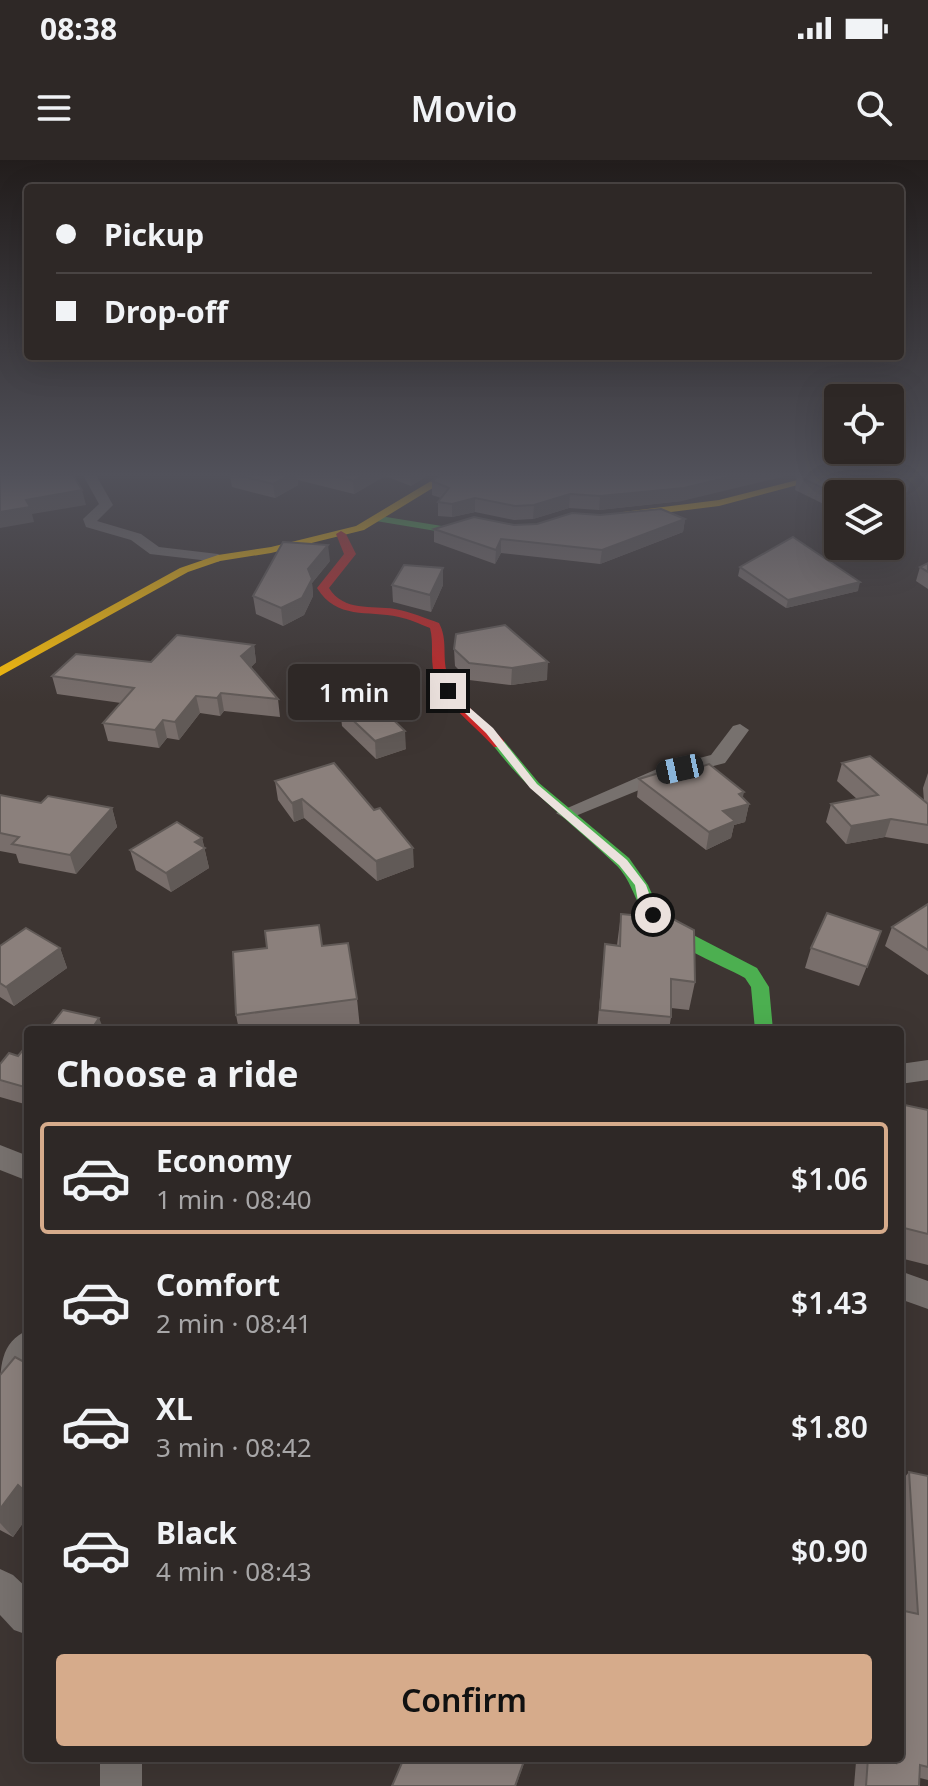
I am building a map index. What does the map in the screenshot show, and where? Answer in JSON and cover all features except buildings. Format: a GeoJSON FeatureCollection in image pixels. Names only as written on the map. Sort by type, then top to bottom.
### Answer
{"type":"FeatureCollection","features":[{"type":"Feature","properties":{"kind":"street"},"geometry":{"type":"LineString","coordinates":[[155,551],[218,558]]}},
{"type":"Feature","properties":{"kind":"street"},"geometry":{"type":"LineString","coordinates":[[0,672],[162,581],[218,558],[254,551]]}},
{"type":"Feature","properties":{"kind":"street"},"geometry":{"type":"LineString","coordinates":[[349,551],[350,554],[323,588],[324,594],[337,605],[395,613],[435,626],[442,643],[439,672],[448,691],[489,731],[534,786],[623,862],[640,885],[644,901],[653,915],[668,929],[751,973],[760,987],[764,1026]]}},
{"type":"Feature","properties":{"kind":"street"},"geometry":{"type":"LineString","coordinates":[[566,813],[664,773],[718,759],[740,730]]}},
{"type":"Feature","properties":{"kind":"street"},"geometry":{"type":"LineString","coordinates":[[904,1073],[928,1070]]}},
{"type":"Feature","properties":{"kind":"street"},"geometry":{"type":"LineString","coordinates":[[0,1157],[24,1167]]}},
{"type":"Feature","properties":{"kind":"street"},"geometry":{"type":"LineString","coordinates":[[904,1286],[928,1295]]}},
{"type":"Feature","properties":{"kind":"street"},"geometry":{"type":"LineString","coordinates":[[0,1381],[24,1350]]}},
{"type":"Feature","properties":{"kind":"street"},"geometry":{"type":"LineString","coordinates":[[0,1588],[24,1612]]}},
{"type":"Feature","properties":{"kind":"street"},"geometry":{"type":"LineString","coordinates":[[121,1762],[121,1786]]}},
{"type":"Feature","properties":{"kind":"traffic: fast"},"geometry":{"type":"LineString","coordinates":[[499,744],[534,786],[623,862],[640,885],[653,915],[668,929],[751,973],[760,987],[764,1026]]}},
{"type":"Feature","properties":{"kind":"traffic: slow"},"geometry":{"type":"LineString","coordinates":[[0,672],[184,570],[218,558],[265,551]]}},
{"type":"Feature","properties":{"kind":"traffic: jam"},"geometry":{"type":"LineString","coordinates":[[349,551],[350,554],[323,588],[329,597],[356,610],[398,613],[435,626],[439,641],[439,670],[446,686],[499,744]]}},
{"type":"Feature","properties":{"kind":"route"},"geometry":{"type":"LineString","coordinates":[[448,691],[489,731],[534,786],[623,862],[640,885],[644,901],[653,915]]}}]}
